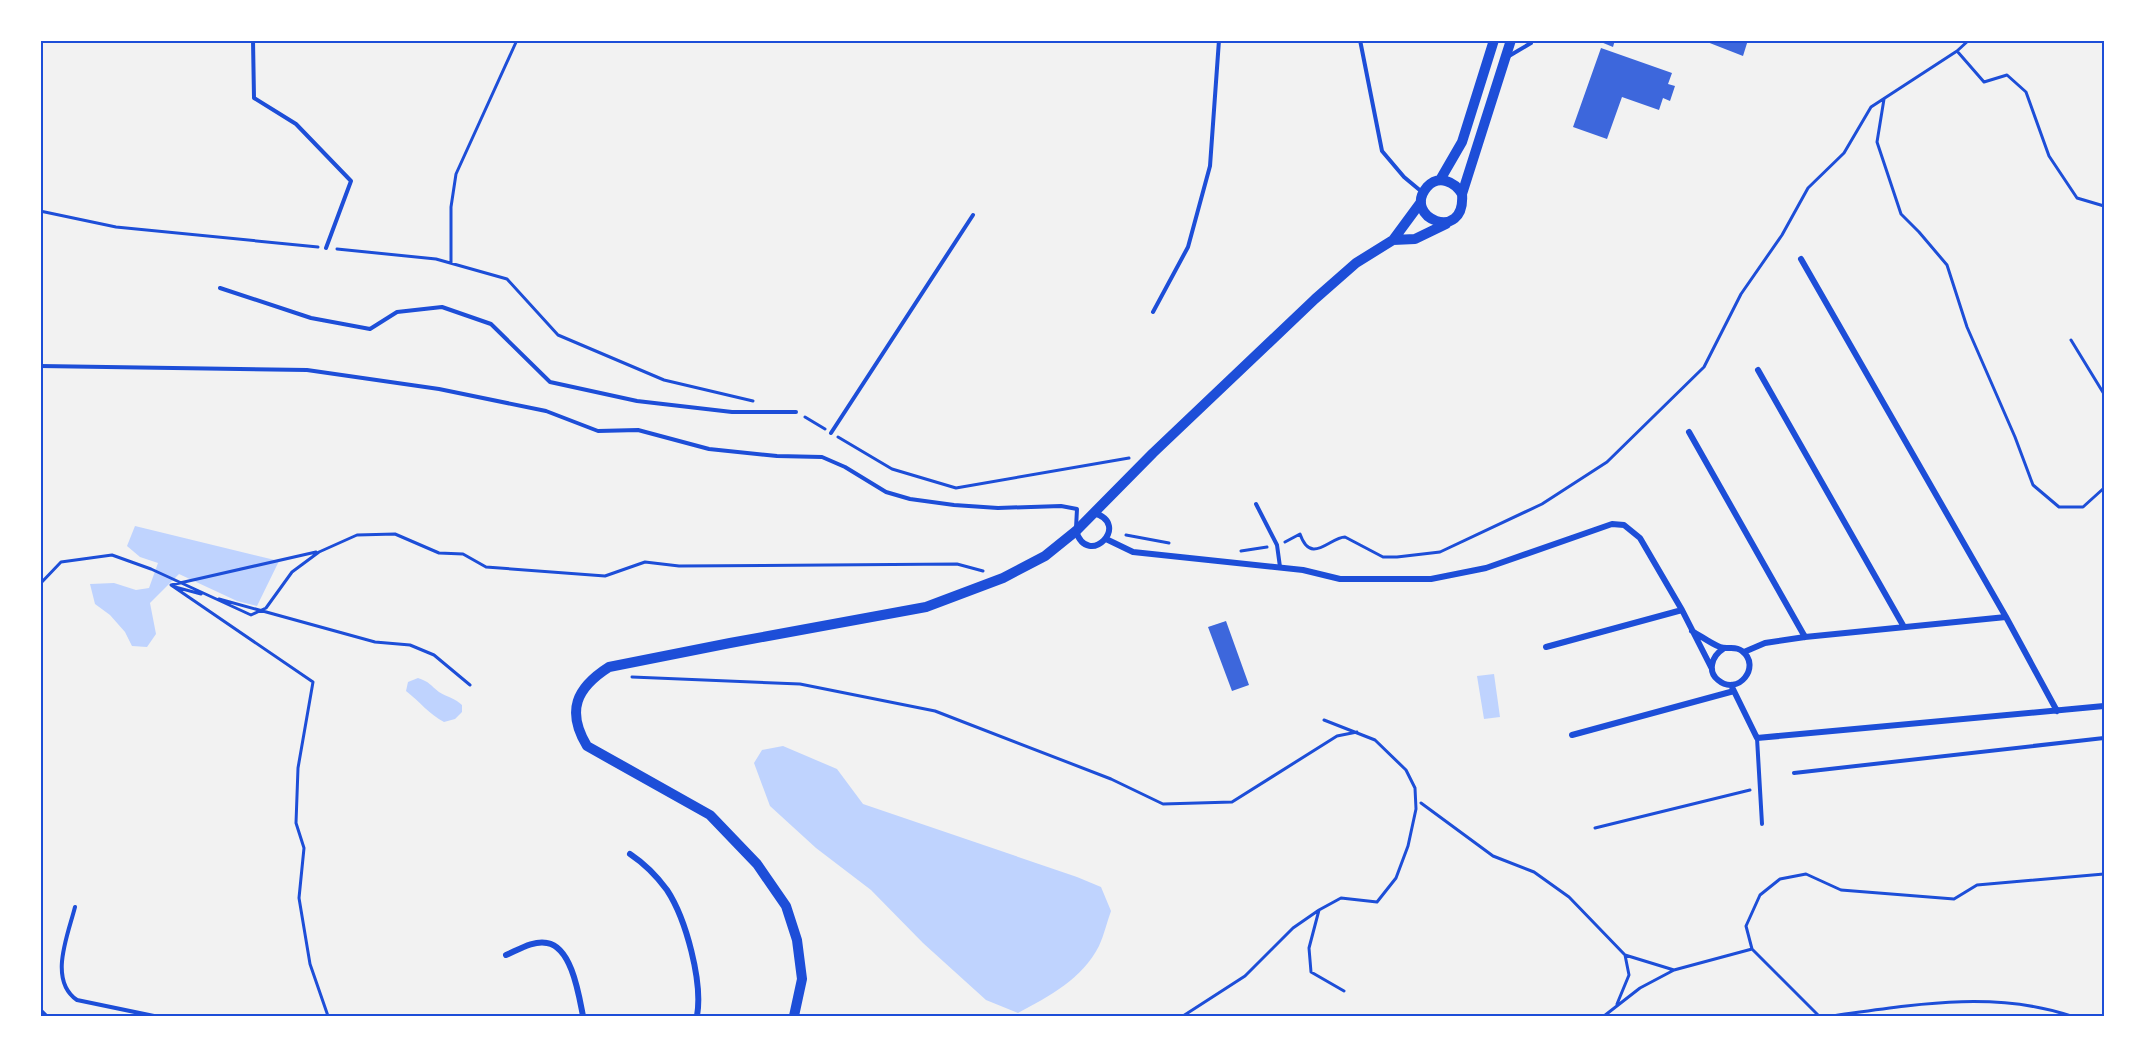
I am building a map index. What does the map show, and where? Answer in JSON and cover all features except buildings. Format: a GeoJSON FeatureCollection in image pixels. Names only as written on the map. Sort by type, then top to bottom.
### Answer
{"type":"FeatureCollection","features":[{"type":"Feature","properties":{"kind":"street"},"geometry":{"type":"LineString","coordinates":[[1440,180],[1462,141],[1494,40]]}},
{"type":"Feature","properties":{"kind":"street"},"geometry":{"type":"LineString","coordinates":[[1393,240],[1415,239],[1458,216],[1463,206],[1462,194],[1511,40]]}},
{"type":"Feature","properties":{"kind":"street"},"geometry":{"type":"LineString","coordinates":[[794,1017],[802,979],[797,940],[786,906],[757,864],[710,815],[588,746],[580,735],[576,710],[581,692],[592,678],[609,667],[926,607],[1003,578],[1045,556],[1076,531],[1315,299],[1356,263],[1393,240],[1430,184],[1440,180],[1449,182],[1457,186],[1462,194]]}},
{"type":"Feature","properties":{"kind":"street"},"geometry":{"type":"LineString","coordinates":[[1422,197],[1423,211],[1429,218],[1437,222],[1448,222]]}},
{"type":"Feature","properties":{"kind":"street"},"geometry":{"type":"LineString","coordinates":[[1801,259],[2006,616],[2057,711]]}},
{"type":"Feature","properties":{"kind":"street"},"geometry":{"type":"LineString","coordinates":[[1758,370],[1904,627]]}},
{"type":"Feature","properties":{"kind":"street"},"geometry":{"type":"LineString","coordinates":[[1689,432],[1804,637]]}},
{"type":"Feature","properties":{"kind":"street"},"geometry":{"type":"LineString","coordinates":[[1076,531],[1082,543],[1089,546],[1101,544],[1106,539],[1109,530],[1107,522],[1101,515],[1092,513]]}},
{"type":"Feature","properties":{"kind":"street"},"geometry":{"type":"LineString","coordinates":[[1106,539],[1133,552],[1303,570],[1340,579],[1431,579],[1486,568],[1612,524],[1624,525],[1640,538],[1682,610],[1719,681],[1733,688],[1757,738],[2104,706]]}},
{"type":"Feature","properties":{"kind":"street"},"geometry":{"type":"LineString","coordinates":[[1546,647],[1682,610]]}},
{"type":"Feature","properties":{"kind":"street"},"geometry":{"type":"LineString","coordinates":[[1744,652],[1765,643],[1804,637],[2006,616]]}},
{"type":"Feature","properties":{"kind":"street"},"geometry":{"type":"LineString","coordinates":[[1692,631],[1723,649]]}},
{"type":"Feature","properties":{"kind":"street"},"geometry":{"type":"LineString","coordinates":[[1572,735],[1733,688],[1749,673],[1749,662],[1744,652],[1734,647],[1723,649],[1714,657],[1712,669]]}},
{"type":"Feature","properties":{"kind":"street"},"geometry":{"type":"LineString","coordinates":[[630,855],[647,866],[667,891],[681,921],[695,966],[700,1001],[697,1017]]}},
{"type":"Feature","properties":{"kind":"street"},"geometry":{"type":"LineString","coordinates":[[506,954],[536,943],[546,942],[558,947],[568,962],[583,1017]]}},
{"type":"Feature","properties":{"kind":"street"},"geometry":{"type":"LineString","coordinates":[[40,1011],[45,1017]]}},
{"type":"Feature","properties":{"kind":"lane"},"geometry":{"type":"LineString","coordinates":[[253,40],[254,98],[296,124],[351,181],[326,248]]}},
{"type":"Feature","properties":{"kind":"lane"},"geometry":{"type":"LineString","coordinates":[[1153,312],[1188,247],[1210,166],[1219,40]]}},
{"type":"Feature","properties":{"kind":"lane"},"geometry":{"type":"LineString","coordinates":[[1360,40],[1382,151],[1422,197]]}},
{"type":"Feature","properties":{"kind":"lane"},"geometry":{"type":"LineString","coordinates":[[1506,58],[1531,43],[1532,40]]}},
{"type":"Feature","properties":{"kind":"lane"},"geometry":{"type":"LineString","coordinates":[[831,433],[973,215]]}},
{"type":"Feature","properties":{"kind":"lane"},"geometry":{"type":"LineString","coordinates":[[220,288],[311,318],[370,330],[398,312],[442,307],[490,324],[550,382],[638,401],[720,411],[796,412]]}},
{"type":"Feature","properties":{"kind":"lane"},"geometry":{"type":"LineString","coordinates":[[40,366],[307,370],[440,388],[546,411],[598,431],[638,430],[709,449],[777,456],[822,457],[845,467],[886,492],[910,499],[998,508],[1077,509],[1076,531]]}},
{"type":"Feature","properties":{"kind":"lane"},"geometry":{"type":"LineString","coordinates":[[1256,504],[1277,545],[1280,568]]}},
{"type":"Feature","properties":{"kind":"lane"},"geometry":{"type":"LineString","coordinates":[[1757,738],[1762,824]]}},
{"type":"Feature","properties":{"kind":"lane"},"geometry":{"type":"LineString","coordinates":[[1794,773],[2104,738]]}},
{"type":"Feature","properties":{"kind":"lane"},"geometry":{"type":"LineString","coordinates":[[75,907],[60,970],[62,984],[69,994],[77,1000],[154,1017]]}},
{"type":"Feature","properties":{"kind":"path"},"geometry":{"type":"LineString","coordinates":[[451,263],[451,207],[456,174],[517,40]]}},
{"type":"Feature","properties":{"kind":"path"},"geometry":{"type":"LineString","coordinates":[[1231,551],[1277,545],[1300,534],[1306,544],[1317,549],[1328,546],[1338,537],[1345,537],[1383,557],[1440,552],[1542,504],[1607,462],[1704,367],[1741,294],[1782,235],[1808,188],[1844,153],[1871,107],[1957,51],[1969,40]]}},
{"type":"Feature","properties":{"kind":"path"},"geometry":{"type":"LineString","coordinates":[[1957,51],[1984,82],[2007,75],[2026,92],[2049,156],[2077,198],[2104,206]]}},
{"type":"Feature","properties":{"kind":"path"},"geometry":{"type":"LineString","coordinates":[[1884,99],[1877,142],[1901,214],[1947,265],[1967,327],[2015,437],[2033,485],[2059,507],[2083,507],[2104,488]]}},
{"type":"Feature","properties":{"kind":"path"},"geometry":{"type":"LineString","coordinates":[[40,211],[116,227],[436,259],[451,263],[507,279],[558,335],[664,380],[763,404]]}},
{"type":"Feature","properties":{"kind":"path"},"geometry":{"type":"LineString","coordinates":[[2072,340],[2104,394]]}},
{"type":"Feature","properties":{"kind":"path"},"geometry":{"type":"LineString","coordinates":[[796,412],[892,469],[956,488],[1130,457]]}},
{"type":"Feature","properties":{"kind":"path"},"geometry":{"type":"LineString","coordinates":[[1109,530],[1170,543]]}},
{"type":"Feature","properties":{"kind":"path"},"geometry":{"type":"LineString","coordinates":[[171,585],[319,552],[357,535],[395,534],[439,553],[463,554],[486,567],[605,576],[645,562],[679,566],[957,564],[1003,578]]}},
{"type":"Feature","properties":{"kind":"path"},"geometry":{"type":"LineString","coordinates":[[40,584],[61,562],[112,555],[151,569],[251,615],[266,608],[292,572],[319,552]]}},
{"type":"Feature","properties":{"kind":"path"},"geometry":{"type":"LineString","coordinates":[[171,585],[375,642],[410,645],[434,655],[470,685]]}},
{"type":"Feature","properties":{"kind":"path"},"geometry":{"type":"LineString","coordinates":[[171,585],[313,682],[298,768],[296,823],[304,848],[299,898],[310,964],[328,1017]]}},
{"type":"Feature","properties":{"kind":"path"},"geometry":{"type":"LineString","coordinates":[[609,667],[627,676],[800,684],[935,711],[1111,779],[1162,804],[1232,802],[1336,736],[1357,732]]}},
{"type":"Feature","properties":{"kind":"path"},"geometry":{"type":"LineString","coordinates":[[1183,1017],[1245,976],[1293,928],[1319,910],[1341,898],[1377,902],[1396,879],[1408,846],[1416,809],[1415,788],[1406,770],[1375,740],[1324,720]]}},
{"type":"Feature","properties":{"kind":"path"},"geometry":{"type":"LineString","coordinates":[[1595,828],[1760,788]]}},
{"type":"Feature","properties":{"kind":"path"},"geometry":{"type":"LineString","coordinates":[[1421,803],[1492,855],[1534,872],[1569,897],[1625,955],[1674,970]]}},
{"type":"Feature","properties":{"kind":"path"},"geometry":{"type":"LineString","coordinates":[[1819,1017],[1752,949],[1746,926],[1760,895],[1780,879],[1806,874],[1842,890],[1954,899],[1977,885],[2104,874]]}},
{"type":"Feature","properties":{"kind":"path"},"geometry":{"type":"LineString","coordinates":[[1319,910],[1309,948],[1311,972],[1344,991]]}},
{"type":"Feature","properties":{"kind":"path"},"geometry":{"type":"LineString","coordinates":[[1604,1017],[1640,988],[1674,970],[1752,949]]}},
{"type":"Feature","properties":{"kind":"path"},"geometry":{"type":"LineString","coordinates":[[1615,1008],[1629,975],[1625,955]]}},
{"type":"Feature","properties":{"kind":"path"},"geometry":{"type":"LineString","coordinates":[[1832,1017],[1931,1002],[2011,1002],[2052,1010],[2071,1017]]}},
{"type":"Feature","properties":{"kind":"water"},"geometry":{"type":"Polygon","coordinates":[[[135,526],[279,561],[257,606],[237,601],[179,574],[150,603],[156,634],[147,647],[132,646],[125,632],[110,615],[95,604],[90,584],[114,583],[136,590],[149,588],[158,563],[140,557],[127,546],[135,526]]]}},
{"type":"Feature","properties":{"kind":"water"},"geometry":{"type":"Polygon","coordinates":[[[1494,674],[1500,717],[1484,719],[1477,676],[1494,674]]]}},
{"type":"Feature","properties":{"kind":"water"},"geometry":{"type":"Polygon","coordinates":[[[418,678],[428,682],[439,692],[462,705],[462,712],[455,719],[444,722],[434,716],[406,691],[408,682],[418,678]]]}},
{"type":"Feature","properties":{"kind":"water"},"geometry":{"type":"Polygon","coordinates":[[[783,746],[837,769],[863,804],[1101,887],[1111,911],[1101,942],[1092,958],[1064,985],[1018,1013],[986,1000],[923,943],[871,890],[816,848],[770,806],[754,763],[762,750],[783,746]]]}}]}
